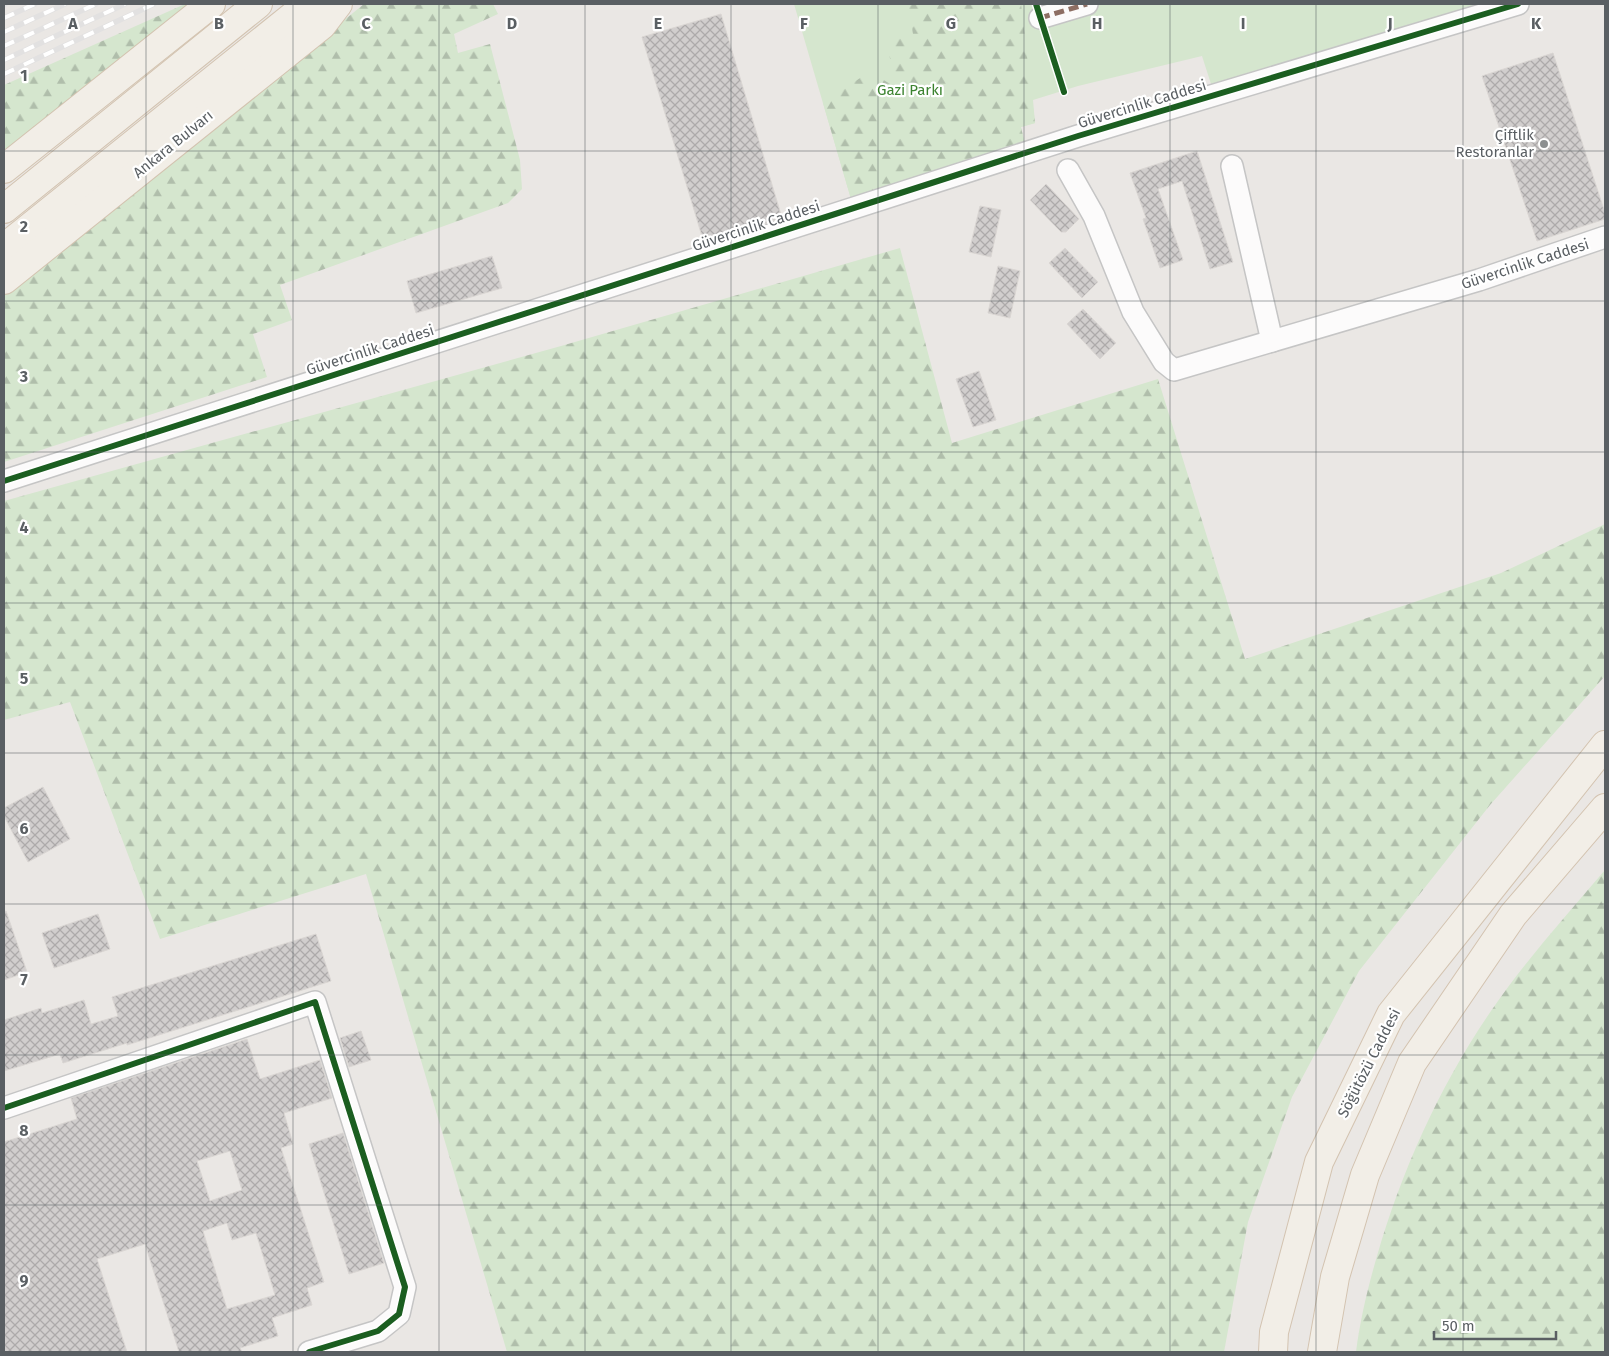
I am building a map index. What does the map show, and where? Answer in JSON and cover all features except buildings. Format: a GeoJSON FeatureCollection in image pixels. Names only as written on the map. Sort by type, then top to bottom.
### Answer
{"type":"FeatureCollection","features":[{"type":"Feature","properties":{"kind":"main road"},"geometry":{"type":"LineString","coordinates":[[4,169],[211,4]]}},
{"type":"Feature","properties":{"kind":"main road"},"geometry":{"type":"LineString","coordinates":[[4,209],[258,4]]}},
{"type":"Feature","properties":{"kind":"main road","name":"Ankara Bulvarı"},"geometry":{"type":"LineString","coordinates":[[4,248],[308,4]]}},
{"type":"Feature","properties":{"kind":"main road","name":"Ankara Bulvarı"},"geometry":{"type":"LineString","coordinates":[[4,280],[322,25],[338,4]]}},
{"type":"Feature","properties":{"kind":"main road","name":"Söğütözü Caddesi"},"geometry":{"type":"LineString","coordinates":[[1273,1352],[1274,1332],[1319,1162],[1391,1014],[1605,745]]}},
{"type":"Feature","properties":{"kind":"main road"},"geometry":{"type":"LineString","coordinates":[[1322,1352],[1335,1277],[1366,1175],[1412,1062],[1513,915],[1605,808]]}},
{"type":"Feature","properties":{"kind":"street"},"geometry":{"type":"LineString","coordinates":[[1040,18],[1087,4]]}},
{"type":"Feature","properties":{"kind":"street","name":"Güvercinlik Caddesi"},"geometry":{"type":"LineString","coordinates":[[4,481],[1078,136],[1518,4]]}},
{"type":"Feature","properties":{"kind":"street"},"geometry":{"type":"LineString","coordinates":[[1232,166],[1272,341]]}},
{"type":"Feature","properties":{"kind":"street","name":"Güvercinlik Caddesi"},"geometry":{"type":"LineString","coordinates":[[1068,170],[1094,216],[1133,312],[1164,362],[1174,370],[1479,280],[1605,237]]}},
{"type":"Feature","properties":{"kind":"street"},"geometry":{"type":"LineString","coordinates":[[4,1108],[315,1002],[405,1286],[399,1314],[378,1331],[309,1352]]}},
{"type":"Feature","properties":{"kind":"green space"},"geometry":{"type":"Polygon","coordinates":[[[185,4],[189,4],[4,162],[4,85],[185,4]]]}},
{"type":"Feature","properties":{"kind":"green space"},"geometry":{"type":"Polygon","coordinates":[[[364,4],[493,4],[498,14],[454,34],[458,53],[490,44],[520,160],[522,189],[508,203],[280,285],[292,320],[253,334],[267,377],[4,462],[4,292],[364,4]]]}},
{"type":"Feature","properties":{"kind":"green space","name":"Gazi Parkı"},"geometry":{"type":"Polygon","coordinates":[[[794,4],[1480,4],[1211,84],[1202,56],[1078,86],[1033,100],[1035,123],[1021,127],[1025,145],[851,199],[794,4]]]}},
{"type":"Feature","properties":{"kind":"green space"},"geometry":{"type":"Polygon","coordinates":[[[908,4],[1021,4],[1035,123],[1021,127],[1025,145],[851,199],[823,103],[863,76],[882,79],[895,87],[886,36],[914,40],[908,4]]]}},
{"type":"Feature","properties":{"kind":"green space"},"geometry":{"type":"Polygon","coordinates":[[[900,248],[952,443],[1158,379],[1245,659],[1501,573],[1605,524],[1605,676],[1490,805],[1359,971],[1292,1097],[1248,1222],[1224,1352],[507,1352],[366,874],[160,939],[70,702],[4,720],[4,501],[561,346],[900,248]]]}},
{"type":"Feature","properties":{"kind":"green space"},"geometry":{"type":"Polygon","coordinates":[[[1605,870],[1605,1352],[1356,1352],[1367,1292],[1387,1224],[1411,1160],[1439,1098],[1472,1039],[1504,992],[1605,870]]]}},
{"type":"Feature","properties":{"kind":"railway"},"geometry":{"type":"LineString","coordinates":[[4,18],[35,4]]}},
{"type":"Feature","properties":{"kind":"railway"},"geometry":{"type":"LineString","coordinates":[[4,32],[65,4]]}},
{"type":"Feature","properties":{"kind":"railway"},"geometry":{"type":"LineString","coordinates":[[4,46],[96,4]]}},
{"type":"Feature","properties":{"kind":"railway"},"geometry":{"type":"LineString","coordinates":[[4,60],[125,4]]}},
{"type":"Feature","properties":{"kind":"railway"},"geometry":{"type":"LineString","coordinates":[[4,74],[154,4]]}},
{"type":"Feature","properties":{"kind":"marked path"},"geometry":{"type":"LineString","coordinates":[[1040,18],[1087,4]]}},
{"type":"Feature","properties":{"kind":"cycle path"},"geometry":{"type":"LineString","coordinates":[[1036,4],[1064,92]]}},
{"type":"Feature","properties":{"kind":"cycle path"},"geometry":{"type":"LineString","coordinates":[[4,481],[1078,136],[1518,4]]}},
{"type":"Feature","properties":{"kind":"cycle path"},"geometry":{"type":"LineString","coordinates":[[4,1108],[315,1002],[405,1287],[399,1314],[378,1331],[309,1352]]}},
{"type":"Feature","properties":{"kind":"place","name":"Çiftlik Restoranlar"},"geometry":{"type":"Point","coordinates":[1544,144]}}]}
